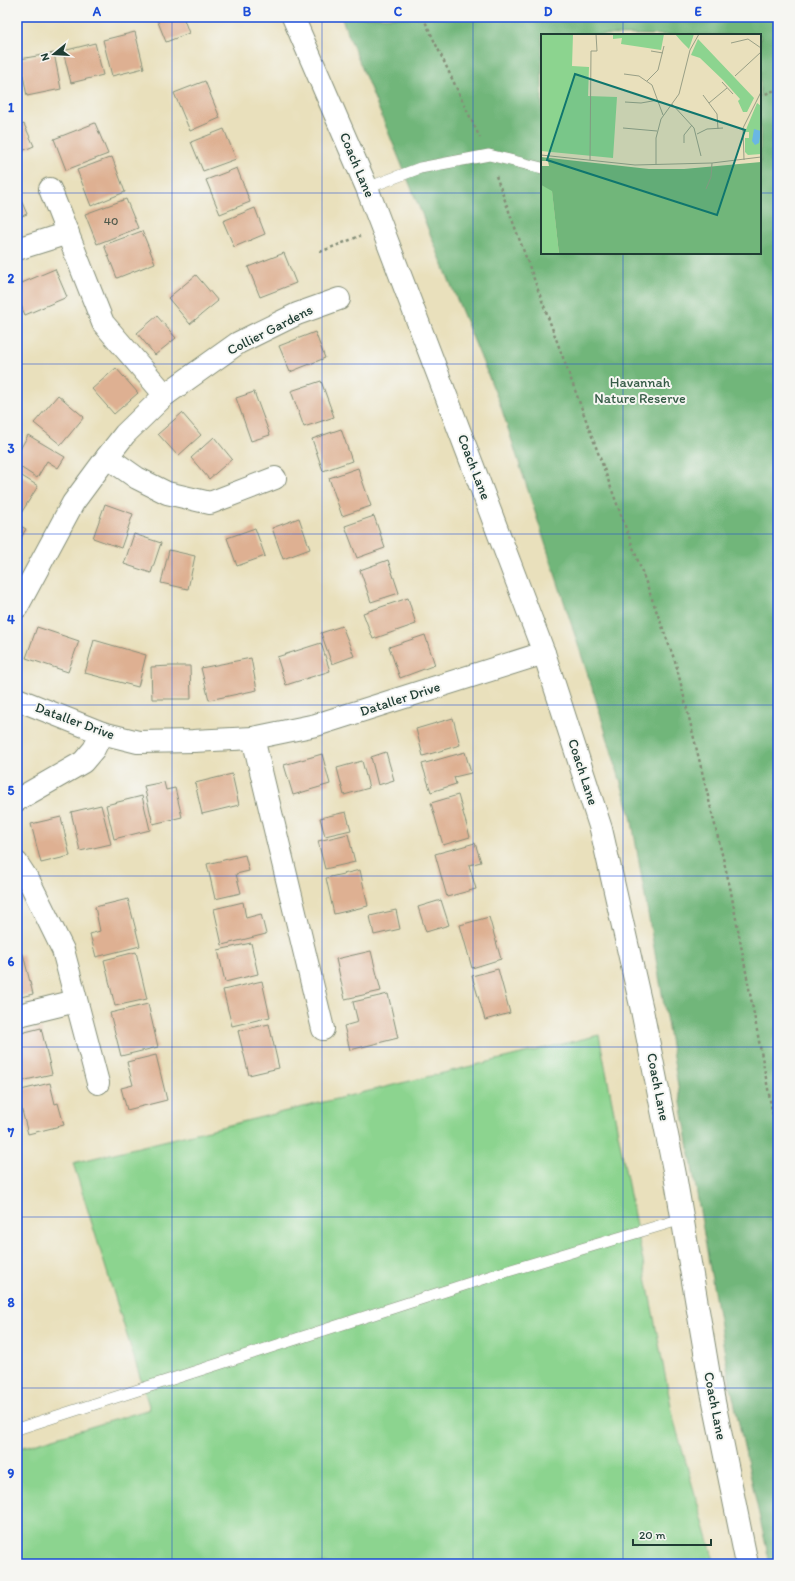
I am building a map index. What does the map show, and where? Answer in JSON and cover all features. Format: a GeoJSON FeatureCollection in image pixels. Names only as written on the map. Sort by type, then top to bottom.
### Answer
{"type":"FeatureCollection","features":[{"type":"Feature","properties":{"kind":"street","name":"Coach Lane"},"geometry":{"type":"LineString","coordinates":[[293,17],[383,227],[544,653],[601,829],[642,1010],[682,1219],[711,1387],[747,1564]]}},
{"type":"Feature","properties":{"kind":"street"},"geometry":{"type":"LineString","coordinates":[[50,189],[103,323],[165,395]]}},
{"type":"Feature","properties":{"kind":"street"},"geometry":{"type":"LineString","coordinates":[[17,249],[68,233]]}},
{"type":"Feature","properties":{"kind":"street","name":"Collier Gardens"},"geometry":{"type":"LineString","coordinates":[[17,607],[73,504],[106,457],[125,434],[165,395],[238,343],[297,314],[339,298]]}},
{"type":"Feature","properties":{"kind":"street"},"geometry":{"type":"LineString","coordinates":[[106,457],[137,478],[167,493],[210,503],[275,478]]}},
{"type":"Feature","properties":{"kind":"street","name":"Dataller Drive"},"geometry":{"type":"LineString","coordinates":[[17,699],[102,733],[138,742],[193,742],[253,738],[316,725],[544,653]]}},
{"type":"Feature","properties":{"kind":"street"},"geometry":{"type":"LineString","coordinates":[[17,800],[83,762],[94,749],[102,733]]}},
{"type":"Feature","properties":{"kind":"street"},"geometry":{"type":"LineString","coordinates":[[253,738],[323,1029]]}},
{"type":"Feature","properties":{"kind":"street"},"geometry":{"type":"LineString","coordinates":[[17,863],[30,883],[63,950],[98,1083]]}},
{"type":"Feature","properties":{"kind":"street"},"geometry":{"type":"LineString","coordinates":[[19,1015],[76,1001]]}},
{"type":"Feature","properties":{"kind":"lane"},"geometry":{"type":"LineString","coordinates":[[367,188],[420,168],[489,155],[541,168]]}},
{"type":"Feature","properties":{"kind":"lane"},"geometry":{"type":"LineString","coordinates":[[17,1429],[491,1277],[682,1219]]}},
{"type":"Feature","properties":{"kind":"path"},"geometry":{"type":"LineString","coordinates":[[423,17],[489,155],[676,664],[730,887],[778,1142]]}},
{"type":"Feature","properties":{"kind":"path"},"geometry":{"type":"LineString","coordinates":[[761,96],[778,89]]}},
{"type":"Feature","properties":{"kind":"path"},"geometry":{"type":"LineString","coordinates":[[320,252],[383,227]]}},
{"type":"Feature","properties":{"kind":"green space","name":"Havannah Nature Reserve"},"geometry":{"type":"Polygon","coordinates":[[[341,17],[778,17],[778,1564],[770,1564],[730,1383],[631,816],[595,697],[500,404],[341,17]]]}},
{"type":"Feature","properties":{"kind":"green space"},"geometry":{"type":"Polygon","coordinates":[[[599,1035],[674,1421],[715,1564],[17,1564],[17,1449],[150,1409],[73,1163],[599,1035]]]}},
{"type":"Feature","properties":{"kind":"building"},"geometry":{"type":"Polygon","coordinates":[[[156,17],[183,17],[189,33],[166,42],[156,17]]]}},
{"type":"Feature","properties":{"kind":"building"},"geometry":{"type":"Polygon","coordinates":[[[135,32],[144,68],[112,76],[103,40],[135,32]]]}},
{"type":"Feature","properties":{"kind":"building"},"geometry":{"type":"Polygon","coordinates":[[[95,43],[103,75],[71,83],[63,51],[95,43]]]}},
{"type":"Feature","properties":{"kind":"building"},"geometry":{"type":"Polygon","coordinates":[[[54,53],[61,89],[27,96],[20,59],[54,53]]]}},
{"type":"Feature","properties":{"kind":"building"},"geometry":{"type":"Polygon","coordinates":[[[205,81],[220,118],[190,131],[174,93],[205,81]]]}},
{"type":"Feature","properties":{"kind":"building"},"geometry":{"type":"Polygon","coordinates":[[[95,123],[108,154],[66,170],[54,139],[95,123]]]}},
{"type":"Feature","properties":{"kind":"building"},"geometry":{"type":"Polygon","coordinates":[[[24,124],[34,146],[17,153],[17,127],[24,124]]]}},
{"type":"Feature","properties":{"kind":"building"},"geometry":{"type":"Polygon","coordinates":[[[224,129],[236,159],[203,171],[191,142],[224,129]]]}},
{"type":"Feature","properties":{"kind":"building"},"geometry":{"type":"Polygon","coordinates":[[[112,157],[125,192],[91,206],[77,170],[112,157]]]}},
{"type":"Feature","properties":{"kind":"building"},"geometry":{"type":"Polygon","coordinates":[[[237,168],[250,202],[220,214],[206,180],[237,168]]]}},
{"type":"Feature","properties":{"kind":"building"},"geometry":{"type":"Polygon","coordinates":[[[17,191],[27,214],[17,218],[17,191]]]}},
{"type":"Feature","properties":{"kind":"building"},"geometry":{"type":"Polygon","coordinates":[[[126,199],[138,228],[97,244],[85,214],[126,199]]]}},
{"type":"Feature","properties":{"kind":"building"},"geometry":{"type":"Polygon","coordinates":[[[255,208],[265,234],[234,247],[223,221],[255,208]]]}},
{"type":"Feature","properties":{"kind":"building"},"geometry":{"type":"Polygon","coordinates":[[[142,231],[155,263],[117,278],[104,245],[142,231]]]}},
{"type":"Feature","properties":{"kind":"building"},"geometry":{"type":"Polygon","coordinates":[[[284,253],[296,283],[260,297],[248,267],[284,253]]]}},
{"type":"Feature","properties":{"kind":"building"},"geometry":{"type":"Polygon","coordinates":[[[55,269],[67,297],[25,315],[17,296],[17,285],[55,269]]]}},
{"type":"Feature","properties":{"kind":"building"},"geometry":{"type":"Polygon","coordinates":[[[196,275],[218,301],[190,324],[168,298],[196,275]]]}},
{"type":"Feature","properties":{"kind":"building"},"geometry":{"type":"Polygon","coordinates":[[[157,316],[176,338],[155,355],[137,333],[157,316]]]}},
{"type":"Feature","properties":{"kind":"building"},"geometry":{"type":"Polygon","coordinates":[[[315,332],[325,358],[290,372],[279,346],[315,332]]]}},
{"type":"Feature","properties":{"kind":"building"},"geometry":{"type":"Polygon","coordinates":[[[116,368],[138,393],[114,414],[92,389],[116,368]]]}},
{"type":"Feature","properties":{"kind":"building"},"geometry":{"type":"Polygon","coordinates":[[[321,381],[334,417],[304,427],[291,391],[321,381]]]}},
{"type":"Feature","properties":{"kind":"building"},"geometry":{"type":"Polygon","coordinates":[[[254,392],[270,435],[251,441],[236,398],[254,392]]]}},
{"type":"Feature","properties":{"kind":"building"},"geometry":{"type":"Polygon","coordinates":[[[58,395],[84,417],[61,445],[34,423],[58,395]]]}},
{"type":"Feature","properties":{"kind":"building"},"geometry":{"type":"Polygon","coordinates":[[[182,413],[201,435],[178,456],[158,434],[182,413]]]}},
{"type":"Feature","properties":{"kind":"building"},"geometry":{"type":"Polygon","coordinates":[[[341,429],[352,461],[323,471],[312,439],[341,429]]]}},
{"type":"Feature","properties":{"kind":"building"},"geometry":{"type":"Polygon","coordinates":[[[28,435],[65,457],[58,468],[47,461],[37,478],[17,465],[17,455],[28,435]]]}},
{"type":"Feature","properties":{"kind":"building"},"geometry":{"type":"Polygon","coordinates":[[[214,437],[232,459],[209,479],[191,458],[214,437]]]}},
{"type":"Feature","properties":{"kind":"building"},"geometry":{"type":"Polygon","coordinates":[[[358,468],[371,506],[342,516],[329,478],[358,468]]]}},
{"type":"Feature","properties":{"kind":"building"},"geometry":{"type":"Polygon","coordinates":[[[17,473],[38,486],[18,518],[17,518],[17,473]]]}},
{"type":"Feature","properties":{"kind":"building"},"geometry":{"type":"Polygon","coordinates":[[[105,504],[133,514],[121,548],[93,538],[105,504]]]}},
{"type":"Feature","properties":{"kind":"building"},"geometry":{"type":"Polygon","coordinates":[[[374,516],[385,548],[357,558],[345,526],[374,516]]]}},
{"type":"Feature","properties":{"kind":"building"},"geometry":{"type":"Polygon","coordinates":[[[299,518],[310,549],[283,559],[272,528],[299,518]]]}},
{"type":"Feature","properties":{"kind":"building"},"geometry":{"type":"Polygon","coordinates":[[[17,524],[26,529],[17,544],[17,524]]]}},
{"type":"Feature","properties":{"kind":"building"},"geometry":{"type":"Polygon","coordinates":[[[255,528],[265,556],[237,566],[227,538],[255,528]]]}},
{"type":"Feature","properties":{"kind":"building"},"geometry":{"type":"Polygon","coordinates":[[[134,534],[161,543],[151,573],[124,564],[134,534]]]}},
{"type":"Feature","properties":{"kind":"building"},"geometry":{"type":"Polygon","coordinates":[[[169,550],[195,556],[188,589],[161,583],[169,550]]]}},
{"type":"Feature","properties":{"kind":"building"},"geometry":{"type":"Polygon","coordinates":[[[388,560],[399,593],[371,602],[360,570],[388,560]]]}},
{"type":"Feature","properties":{"kind":"building"},"geometry":{"type":"Polygon","coordinates":[[[408,598],[416,624],[373,639],[363,613],[408,598]]]}},
{"type":"Feature","properties":{"kind":"building"},"geometry":{"type":"Polygon","coordinates":[[[342,626],[354,656],[332,664],[321,633],[342,626]]]}},
{"type":"Feature","properties":{"kind":"building"},"geometry":{"type":"Polygon","coordinates":[[[37,627],[79,641],[68,672],[26,658],[37,627]]]}},
{"type":"Feature","properties":{"kind":"building"},"geometry":{"type":"Polygon","coordinates":[[[425,635],[435,665],[400,678],[389,647],[425,635]]]}},
{"type":"Feature","properties":{"kind":"building"},"geometry":{"type":"Polygon","coordinates":[[[94,640],[146,655],[138,687],[85,673],[94,640]]]}},
{"type":"Feature","properties":{"kind":"building"},"geometry":{"type":"Polygon","coordinates":[[[321,643],[330,671],[286,685],[277,657],[321,643]]]}},
{"type":"Feature","properties":{"kind":"building"},"geometry":{"type":"Polygon","coordinates":[[[251,658],[257,690],[209,700],[201,668],[251,658]]]}},
{"type":"Feature","properties":{"kind":"building"},"geometry":{"type":"Polygon","coordinates":[[[190,666],[191,699],[152,699],[151,667],[190,666]]]}},
{"type":"Feature","properties":{"kind":"building"},"geometry":{"type":"Polygon","coordinates":[[[453,718],[460,745],[423,756],[416,729],[453,718]]]}},
{"type":"Feature","properties":{"kind":"building"},"geometry":{"type":"Polygon","coordinates":[[[386,752],[394,780],[378,785],[371,757],[386,752]]]}},
{"type":"Feature","properties":{"kind":"building"},"geometry":{"type":"Polygon","coordinates":[[[465,752],[471,773],[454,777],[456,784],[431,792],[422,764],[465,752]]]}},
{"type":"Feature","properties":{"kind":"building"},"geometry":{"type":"Polygon","coordinates":[[[322,754],[330,784],[293,795],[284,765],[322,754]]]}},
{"type":"Feature","properties":{"kind":"building"},"geometry":{"type":"Polygon","coordinates":[[[362,761],[369,788],[344,795],[337,768],[362,761]]]}},
{"type":"Feature","properties":{"kind":"building"},"geometry":{"type":"Polygon","coordinates":[[[232,774],[239,805],[202,814],[195,783],[232,774]]]}},
{"type":"Feature","properties":{"kind":"building"},"geometry":{"type":"Polygon","coordinates":[[[164,782],[166,790],[175,788],[182,817],[153,824],[144,786],[164,782]]]}},
{"type":"Feature","properties":{"kind":"building"},"geometry":{"type":"Polygon","coordinates":[[[458,795],[470,837],[443,845],[431,803],[458,795]]]}},
{"type":"Feature","properties":{"kind":"building"},"geometry":{"type":"Polygon","coordinates":[[[142,796],[150,830],[114,839],[106,805],[142,796]]]}},
{"type":"Feature","properties":{"kind":"building"},"geometry":{"type":"Polygon","coordinates":[[[101,805],[111,844],[80,851],[71,812],[101,805]]]}},
{"type":"Feature","properties":{"kind":"building"},"geometry":{"type":"Polygon","coordinates":[[[346,812],[351,830],[325,836],[320,818],[346,812]]]}},
{"type":"Feature","properties":{"kind":"building"},"geometry":{"type":"Polygon","coordinates":[[[61,817],[70,856],[41,863],[31,824],[61,817]]]}},
{"type":"Feature","properties":{"kind":"building"},"geometry":{"type":"Polygon","coordinates":[[[348,834],[355,862],[325,869],[318,841],[348,834]]]}},
{"type":"Feature","properties":{"kind":"building"},"geometry":{"type":"Polygon","coordinates":[[[475,843],[481,862],[469,865],[476,889],[447,897],[435,854],[475,843]]]}},
{"type":"Feature","properties":{"kind":"building"},"geometry":{"type":"Polygon","coordinates":[[[245,855],[249,871],[236,874],[241,893],[215,899],[207,864],[245,855]]]}},
{"type":"Feature","properties":{"kind":"building"},"geometry":{"type":"Polygon","coordinates":[[[360,870],[368,906],[334,914],[326,878],[360,870]]]}},
{"type":"Feature","properties":{"kind":"building"},"geometry":{"type":"Polygon","coordinates":[[[128,899],[140,946],[96,957],[90,934],[100,931],[95,907],[128,899]]]}},
{"type":"Feature","properties":{"kind":"building"},"geometry":{"type":"Polygon","coordinates":[[[441,900],[449,925],[426,932],[418,907],[441,900]]]}},
{"type":"Feature","properties":{"kind":"building"},"geometry":{"type":"Polygon","coordinates":[[[243,902],[246,918],[261,914],[266,934],[222,945],[214,909],[243,902]]]}},
{"type":"Feature","properties":{"kind":"building"},"geometry":{"type":"Polygon","coordinates":[[[396,910],[400,929],[374,935],[370,916],[396,910]]]}},
{"type":"Feature","properties":{"kind":"building"},"geometry":{"type":"Polygon","coordinates":[[[489,917],[501,959],[472,968],[460,925],[489,917]]]}},
{"type":"Feature","properties":{"kind":"building"},"geometry":{"type":"Polygon","coordinates":[[[251,943],[258,974],[225,982],[218,950],[251,943]]]}},
{"type":"Feature","properties":{"kind":"building"},"geometry":{"type":"Polygon","coordinates":[[[371,951],[381,991],[345,999],[336,959],[371,951]]]}},
{"type":"Feature","properties":{"kind":"building"},"geometry":{"type":"Polygon","coordinates":[[[136,952],[147,999],[115,1006],[104,960],[136,952]]]}},
{"type":"Feature","properties":{"kind":"building"},"geometry":{"type":"Polygon","coordinates":[[[23,954],[33,994],[17,998],[17,956],[23,954]]]}},
{"type":"Feature","properties":{"kind":"building"},"geometry":{"type":"Polygon","coordinates":[[[498,969],[510,1013],[485,1020],[472,976],[498,969]]]}},
{"type":"Feature","properties":{"kind":"building"},"geometry":{"type":"Polygon","coordinates":[[[262,981],[270,1017],[232,1026],[223,990],[262,981]]]}},
{"type":"Feature","properties":{"kind":"building"},"geometry":{"type":"Polygon","coordinates":[[[388,994],[398,1038],[350,1050],[344,1026],[358,1022],[353,1002],[388,994]]]}},
{"type":"Feature","properties":{"kind":"building"},"geometry":{"type":"Polygon","coordinates":[[[148,1004],[158,1047],[121,1056],[110,1013],[148,1004]]]}},
{"type":"Feature","properties":{"kind":"building"},"geometry":{"type":"Polygon","coordinates":[[[269,1024],[279,1068],[249,1075],[238,1031],[269,1024]]]}},
{"type":"Feature","properties":{"kind":"building"},"geometry":{"type":"Polygon","coordinates":[[[41,1028],[52,1074],[17,1082],[17,1034],[41,1028]]]}},
{"type":"Feature","properties":{"kind":"building"},"geometry":{"type":"Polygon","coordinates":[[[156,1055],[167,1100],[127,1110],[121,1088],[133,1085],[127,1062],[156,1055]]]}},
{"type":"Feature","properties":{"kind":"building"},"geometry":{"type":"Polygon","coordinates":[[[50,1083],[55,1104],[58,1103],[64,1125],[28,1134],[17,1091],[50,1083]]]}}]}
